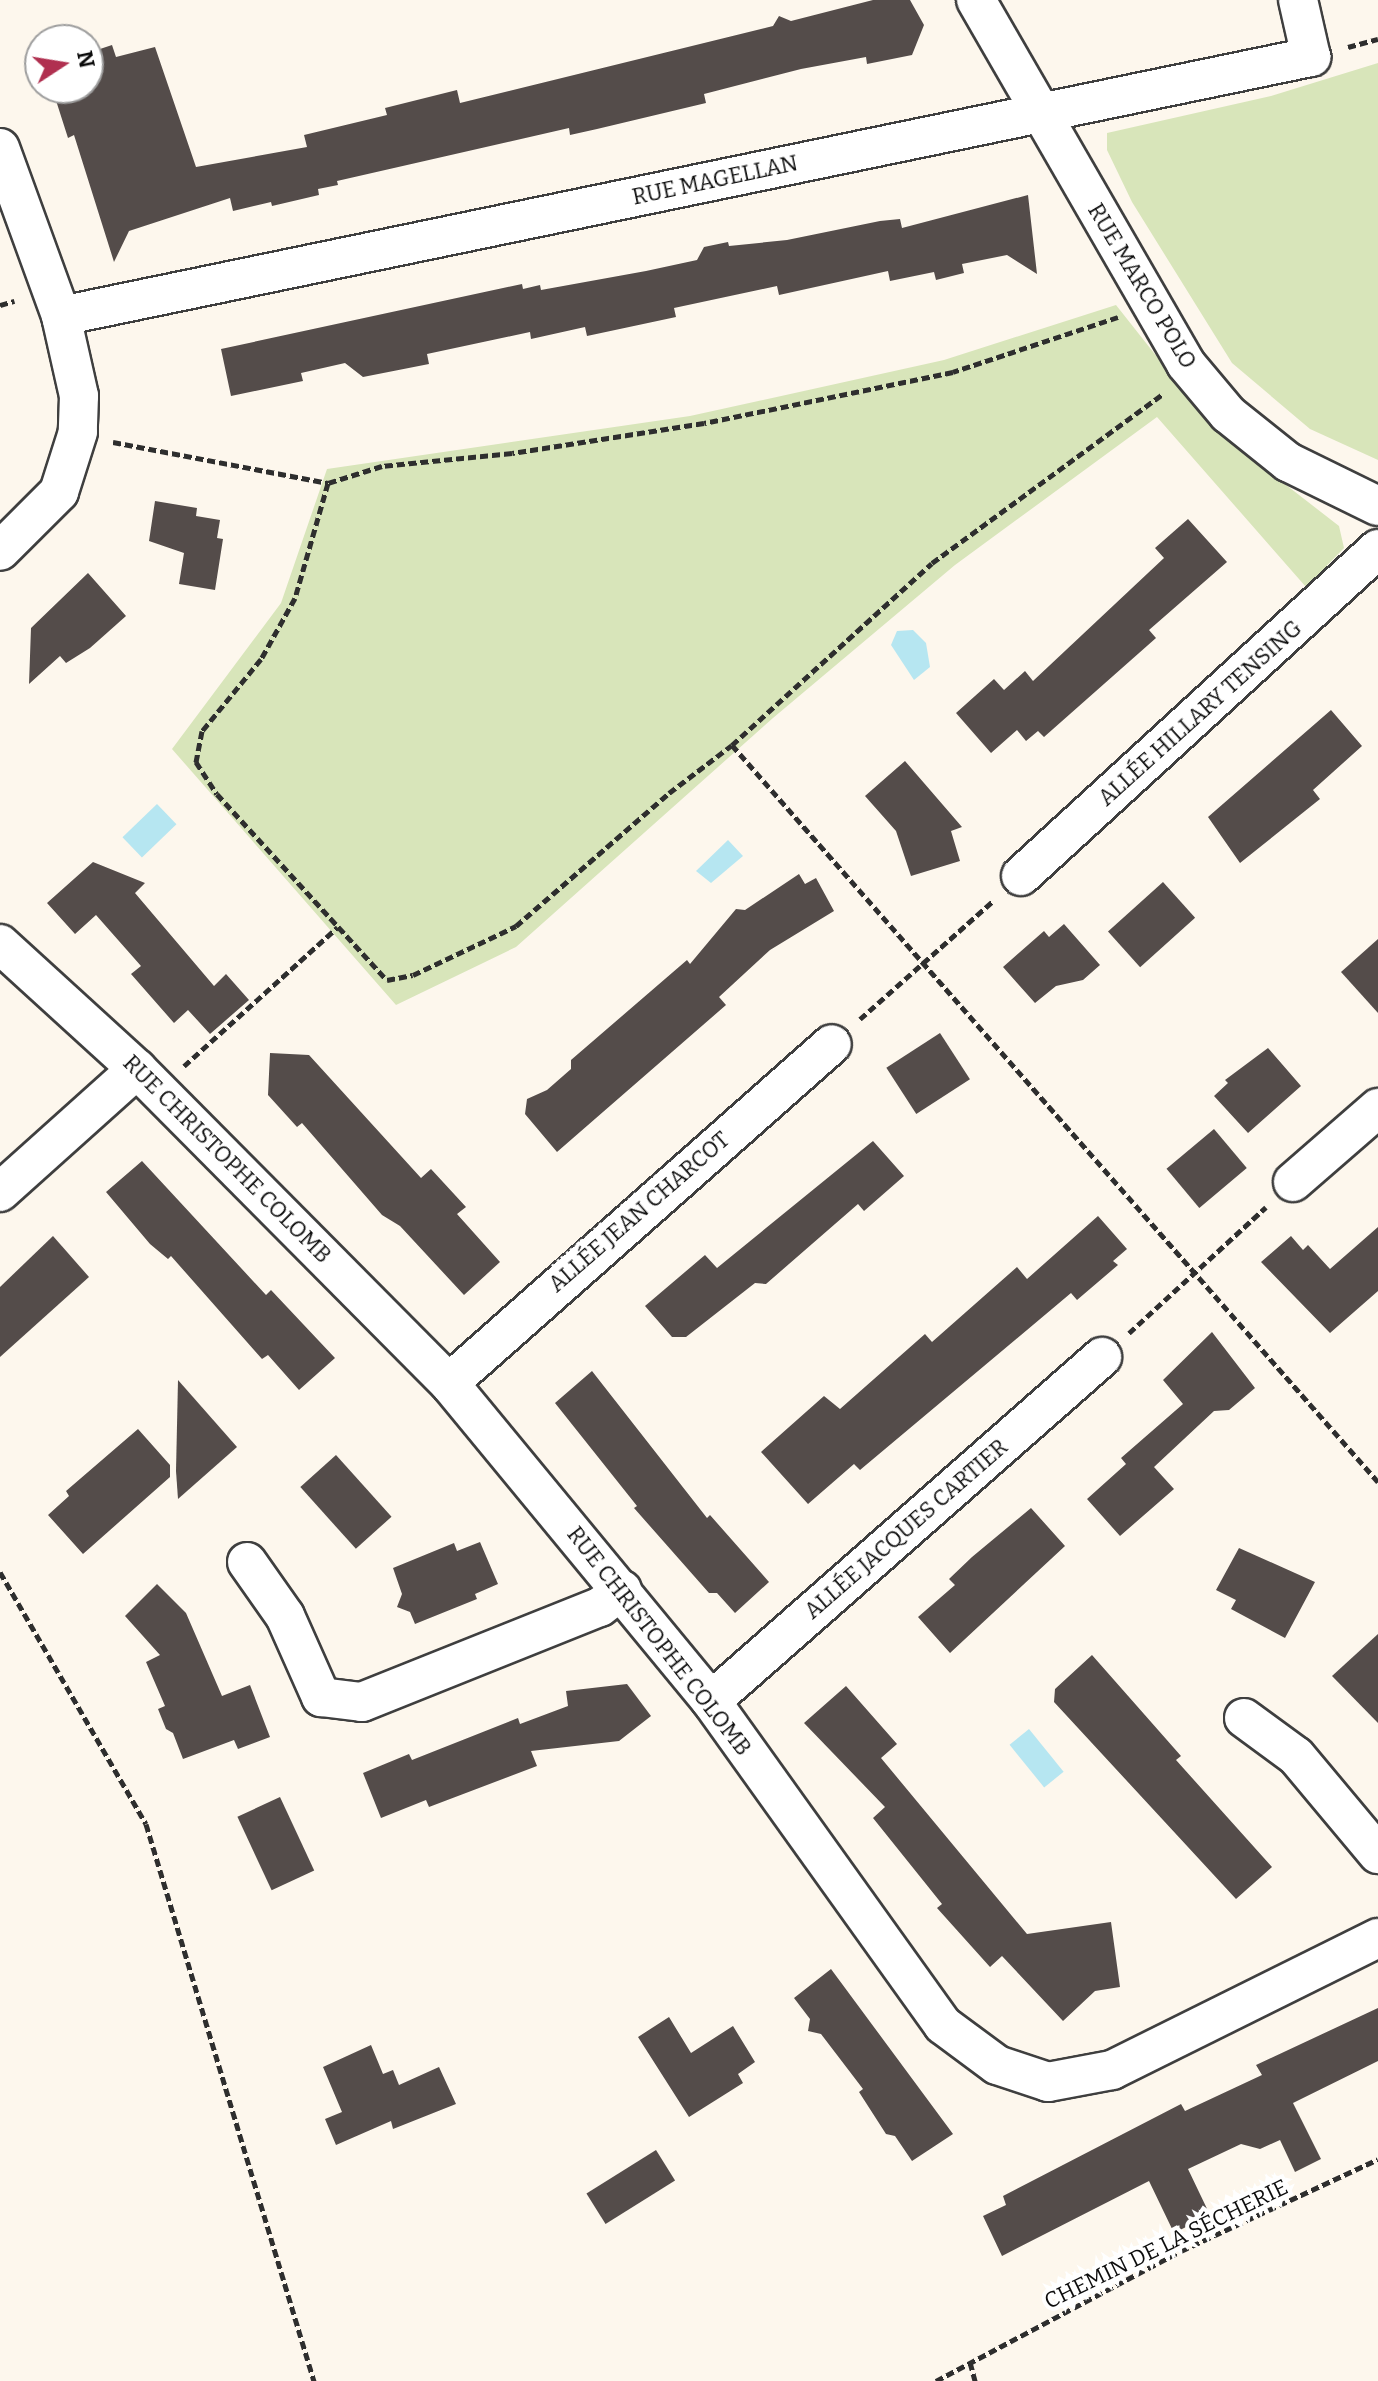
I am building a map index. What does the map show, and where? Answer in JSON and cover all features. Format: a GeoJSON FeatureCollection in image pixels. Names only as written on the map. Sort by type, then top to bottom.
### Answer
{"type":"FeatureCollection","features":[{"type":"Feature","properties":{"kind":"street","name":"RUE MARCO POLO"},"geometry":{"type":"LineString","coordinates":[[976,0],[1186,364],[1228,414],[1288,462],[1378,506]]}},
{"type":"Feature","properties":{"kind":"street","name":"RUE MAGELLAN"},"geometry":{"type":"LineString","coordinates":[[61,316],[1311,57],[1298,0]]}},
{"type":"Feature","properties":{"kind":"street"},"geometry":{"type":"LineString","coordinates":[[0,148],[61,316],[79,396],[78,432],[59,492],[0,551]]}},
{"type":"Feature","properties":{"kind":"street","name":"ALLÉE HILLARY TENSING"},"geometry":{"type":"LineString","coordinates":[[1021,876],[1378,549]]}},
{"type":"Feature","properties":{"kind":"street","name":"RUE CHRISTOPHE COLOMB"},"geometry":{"type":"LineString","coordinates":[[0,944],[149,1080],[449,1383],[711,1701],[943,2025],[997,2065],[1048,2082],[1112,2070],[1378,1938]]}},
{"type":"Feature","properties":{"kind":"street","name":"ALLÉE JEAN CHARCOT"},"geometry":{"type":"LineString","coordinates":[[449,1383],[832,1044]]}},
{"type":"Feature","properties":{"kind":"street"},"geometry":{"type":"LineString","coordinates":[[0,1192],[149,1080]]}},
{"type":"Feature","properties":{"kind":"street"},"geometry":{"type":"LineString","coordinates":[[1293,1182],[1378,1108]]}},
{"type":"Feature","properties":{"kind":"street","name":"ALLÉE JACQUES CARTIER"},"geometry":{"type":"LineString","coordinates":[[711,1701],[1102,1357]]}},
{"type":"Feature","properties":{"kind":"street"},"geometry":{"type":"LineString","coordinates":[[247,1562],[285,1616],[321,1697],[362,1702],[600,1607],[622,1590]]}},
{"type":"Feature","properties":{"kind":"street"},"geometry":{"type":"LineString","coordinates":[[1244,1718],[1296,1756],[1378,1854]]}},
{"type":"Feature","properties":{"kind":"path"},"geometry":{"type":"LineString","coordinates":[[103,440],[328,483],[382,466],[512,453],[704,423],[939,375],[1074,336],[1127,313]]}},
{"type":"Feature","properties":{"kind":"path"},"geometry":{"type":"LineString","coordinates":[[328,483],[295,598],[261,659],[202,731],[196,762],[217,794],[387,980],[472,951],[516,926],[669,793],[732,745],[932,563],[1172,385]]}},
{"type":"Feature","properties":{"kind":"path"},"geometry":{"type":"LineString","coordinates":[[732,745],[1378,1482]]}},
{"type":"Feature","properties":{"kind":"path"},"geometry":{"type":"LineString","coordinates":[[832,1044],[1021,876]]}},
{"type":"Feature","properties":{"kind":"path"},"geometry":{"type":"LineString","coordinates":[[149,1080],[338,927]]}},
{"type":"Feature","properties":{"kind":"path"},"geometry":{"type":"LineString","coordinates":[[1102,1357],[1293,1182]]}},
{"type":"Feature","properties":{"kind":"path"},"geometry":{"type":"LineString","coordinates":[[0,1572],[146,1824],[314,2381]]}},
{"type":"Feature","properties":{"kind":"path","name":"CHEMIN DE LA SÉCHERIE"},"geometry":{"type":"LineString","coordinates":[[936,2381],[1181,2251],[1378,2159]]}},
{"type":"Feature","properties":{"kind":"path"},"geometry":{"type":"LineString","coordinates":[[970,2362],[975,2381]]}},
{"type":"Feature","properties":{"kind":"green space"},"geometry":{"type":"Polygon","coordinates":[[[1378,63],[1378,460],[1310,429],[1232,363],[1132,202],[1107,150],[1107,133],[1271,96],[1378,63]]]}},
{"type":"Feature","properties":{"kind":"green space"},"geometry":{"type":"Polygon","coordinates":[[[1116,305],[1214,429],[1339,526],[1344,548],[1306,587],[1157,417],[955,565],[773,718],[516,947],[396,1005],[172,749],[281,603],[327,469],[690,416],[944,360],[1116,305]]]}},
{"type":"Feature","properties":{"kind":"water"},"geometry":{"type":"Polygon","coordinates":[[[913,630],[926,643],[930,667],[914,680],[891,645],[897,631],[913,630]]]}},
{"type":"Feature","properties":{"kind":"water"},"geometry":{"type":"Polygon","coordinates":[[[157,804],[176,824],[142,857],[122,837],[157,804]]]}},
{"type":"Feature","properties":{"kind":"water"},"geometry":{"type":"Polygon","coordinates":[[[728,840],[743,856],[711,883],[696,871],[728,840]]]}},
{"type":"Feature","properties":{"kind":"water"},"geometry":{"type":"Polygon","coordinates":[[[1029,1729],[1064,1772],[1044,1787],[1010,1745],[1029,1729]]]}},
{"type":"Feature","properties":{"kind":"building"},"geometry":{"type":"Polygon","coordinates":[[[873,0],[910,0],[924,25],[912,55],[867,64],[866,57],[801,69],[704,94],[706,103],[570,135],[569,128],[337,181],[338,185],[318,189],[319,195],[272,206],[271,202],[233,211],[230,198],[129,231],[114,262],[74,135],[68,138],[57,104],[104,104],[104,48],[112,45],[116,57],[155,47],[196,167],[307,147],[304,135],[387,115],[385,108],[457,90],[460,103],[773,26],[779,16],[791,21],[873,0]]]}},
{"type":"Feature","properties":{"kind":"building"},"geometry":{"type":"Polygon","coordinates":[[[1028,195],[1037,274],[1007,255],[962,264],[964,273],[936,280],[934,272],[890,281],[888,271],[779,295],[777,286],[674,308],[676,317],[587,336],[585,327],[531,339],[530,332],[427,354],[429,364],[363,377],[345,363],[301,373],[303,381],[231,396],[221,349],[522,284],[523,289],[540,285],[541,290],[646,271],[697,260],[704,247],[728,242],[729,246],[787,240],[900,219],[902,228],[1028,195]]]}},
{"type":"Feature","properties":{"kind":"building"},"geometry":{"type":"Polygon","coordinates":[[[155,501],[197,508],[196,516],[220,520],[217,538],[223,539],[215,590],[179,584],[184,553],[149,541],[155,501]]]}},
{"type":"Feature","properties":{"kind":"building"},"geometry":{"type":"Polygon","coordinates":[[[1188,519],[1227,562],[1149,630],[1156,638],[1044,737],[1038,731],[1026,741],[1017,730],[991,753],[956,713],[994,679],[1004,690],[1025,671],[1033,681],[1164,558],[1155,548],[1188,519]]]}},
{"type":"Feature","properties":{"kind":"building"},"geometry":{"type":"Polygon","coordinates":[[[88,573],[126,616],[90,648],[66,663],[60,656],[29,684],[31,628],[88,573]]]}},
{"type":"Feature","properties":{"kind":"building"},"geometry":{"type":"Polygon","coordinates":[[[1331,710],[1362,746],[1313,790],[1320,799],[1240,863],[1208,817],[1331,710]]]}},
{"type":"Feature","properties":{"kind":"building"},"geometry":{"type":"Polygon","coordinates":[[[905,761],[962,827],[951,831],[960,861],[911,876],[896,831],[865,796],[905,761]]]}},
{"type":"Feature","properties":{"kind":"building"},"geometry":{"type":"Polygon","coordinates":[[[93,862],[145,883],[135,893],[214,986],[226,974],[249,1000],[210,1034],[188,1010],[174,1023],[131,974],[141,966],[96,915],[75,934],[47,903],[93,862]]]}},
{"type":"Feature","properties":{"kind":"building"},"geometry":{"type":"Polygon","coordinates":[[[799,874],[805,884],[816,878],[834,911],[770,950],[719,997],[726,1005],[557,1152],[525,1114],[527,1099],[547,1090],[571,1069],[571,1060],[687,960],[690,964],[736,909],[745,910],[799,874]]]}},
{"type":"Feature","properties":{"kind":"building"},"geometry":{"type":"Polygon","coordinates":[[[1163,882],[1195,918],[1140,967],[1108,932],[1163,882]]]}},
{"type":"Feature","properties":{"kind":"building"},"geometry":{"type":"Polygon","coordinates":[[[1064,924],[1100,965],[1083,980],[1056,986],[1035,1003],[1003,967],[1044,931],[1049,937],[1064,924]]]}},
{"type":"Feature","properties":{"kind":"building"},"geometry":{"type":"Polygon","coordinates":[[[1378,939],[1378,1013],[1341,972],[1378,939]]]}},
{"type":"Feature","properties":{"kind":"building"},"geometry":{"type":"Polygon","coordinates":[[[940,1033],[970,1079],[916,1114],[886,1068],[940,1033]]]}},
{"type":"Feature","properties":{"kind":"building"},"geometry":{"type":"Polygon","coordinates":[[[1268,1048],[1301,1086],[1248,1133],[1214,1096],[1228,1083],[1225,1080],[1268,1048]]]}},
{"type":"Feature","properties":{"kind":"building"},"geometry":{"type":"Polygon","coordinates":[[[270,1053],[309,1055],[421,1178],[431,1169],[466,1207],[457,1214],[500,1262],[464,1295],[400,1226],[382,1215],[302,1123],[297,1127],[268,1095],[270,1053]]]}},
{"type":"Feature","properties":{"kind":"building"},"geometry":{"type":"Polygon","coordinates":[[[1214,1129],[1247,1168],[1199,1208],[1167,1169],[1214,1129]]]}},
{"type":"Feature","properties":{"kind":"building"},"geometry":{"type":"Polygon","coordinates":[[[873,1141],[904,1176],[864,1211],[858,1204],[766,1284],[755,1283],[686,1337],[672,1337],[645,1306],[705,1255],[717,1268],[873,1141]]]}},
{"type":"Feature","properties":{"kind":"building"},"geometry":{"type":"Polygon","coordinates":[[[142,1161],[266,1295],[271,1290],[335,1358],[299,1390],[268,1355],[262,1359],[171,1256],[168,1259],[150,1244],[106,1192],[142,1161]]]}},
{"type":"Feature","properties":{"kind":"building"},"geometry":{"type":"Polygon","coordinates":[[[1098,1216],[1127,1249],[1113,1261],[1118,1265],[1077,1300],[1071,1293],[860,1470],[854,1464],[808,1504],[761,1452],[824,1396],[840,1409],[925,1334],[932,1342],[1017,1267],[1027,1279],[1098,1216]]]}},
{"type":"Feature","properties":{"kind":"building"},"geometry":{"type":"Polygon","coordinates":[[[1378,1227],[1378,1291],[1330,1333],[1261,1262],[1291,1236],[1303,1250],[1308,1245],[1330,1269],[1378,1227]]]}},
{"type":"Feature","properties":{"kind":"building"},"geometry":{"type":"Polygon","coordinates":[[[53,1236],[89,1277],[0,1357],[0,1287],[53,1236]]]}},
{"type":"Feature","properties":{"kind":"building"},"geometry":{"type":"Polygon","coordinates":[[[1212,1332],[1255,1388],[1229,1410],[1214,1411],[1154,1467],[1174,1489],[1120,1536],[1087,1499],[1126,1464],[1121,1458],[1183,1404],[1163,1380],[1212,1332]]]}},
{"type":"Feature","properties":{"kind":"building"},"geometry":{"type":"Polygon","coordinates":[[[592,1371],[707,1518],[710,1515],[769,1582],[735,1613],[717,1593],[709,1593],[634,1508],[637,1506],[555,1403],[592,1371]]]}},
{"type":"Feature","properties":{"kind":"building"},"geometry":{"type":"Polygon","coordinates":[[[178,1380],[237,1447],[178,1499],[176,1471],[178,1380]]]}},
{"type":"Feature","properties":{"kind":"building"},"geometry":{"type":"Polygon","coordinates":[[[138,1429],[170,1465],[170,1477],[83,1554],[48,1515],[69,1496],[66,1491],[138,1429]]]}},
{"type":"Feature","properties":{"kind":"building"},"geometry":{"type":"Polygon","coordinates":[[[336,1455],[392,1517],[356,1549],[300,1487],[336,1455]]]}},
{"type":"Feature","properties":{"kind":"building"},"geometry":{"type":"Polygon","coordinates":[[[1031,1508],[1065,1546],[950,1653],[918,1617],[955,1585],[949,1579],[1031,1508]]]}},
{"type":"Feature","properties":{"kind":"building"},"geometry":{"type":"Polygon","coordinates":[[[480,1542],[498,1584],[475,1594],[477,1599],[415,1624],[410,1612],[397,1607],[402,1594],[393,1568],[454,1543],[457,1551],[480,1542]]]}},
{"type":"Feature","properties":{"kind":"building"},"geometry":{"type":"Polygon","coordinates":[[[1239,1548],[1315,1582],[1285,1638],[1231,1609],[1236,1600],[1216,1590],[1239,1548]]]}},
{"type":"Feature","properties":{"kind":"building"},"geometry":{"type":"Polygon","coordinates":[[[157,1584],[186,1613],[222,1696],[250,1685],[270,1737],[238,1749],[234,1740],[183,1759],[173,1733],[166,1729],[158,1709],[165,1706],[146,1662],[160,1655],[125,1616],[157,1584]]]}},
{"type":"Feature","properties":{"kind":"building"},"geometry":{"type":"Polygon","coordinates":[[[1378,1634],[1378,1723],[1332,1676],[1378,1634]]]}},
{"type":"Feature","properties":{"kind":"building"},"geometry":{"type":"Polygon","coordinates":[[[1092,1655],[1181,1756],[1176,1760],[1272,1867],[1236,1899],[1054,1702],[1055,1689],[1092,1655]]]}},
{"type":"Feature","properties":{"kind":"building"},"geometry":{"type":"Polygon","coordinates":[[[627,1684],[651,1716],[619,1741],[531,1751],[537,1766],[429,1807],[426,1800],[381,1818],[363,1773],[409,1754],[412,1760],[518,1718],[520,1724],[568,1706],[566,1691],[627,1684]]]}},
{"type":"Feature","properties":{"kind":"building"},"geometry":{"type":"Polygon","coordinates":[[[846,1686],[897,1744],[881,1758],[1027,1934],[1111,1922],[1120,1987],[1095,1991],[1063,2021],[1002,1956],[990,1967],[937,1908],[942,1904],[873,1818],[885,1807],[804,1723],[846,1686]]]}},
{"type":"Feature","properties":{"kind":"building"},"geometry":{"type":"Polygon","coordinates":[[[280,1797],[314,1870],[272,1890],[237,1817],[280,1797]]]}},
{"type":"Feature","properties":{"kind":"building"},"geometry":{"type":"Polygon","coordinates":[[[831,1969],[953,2134],[912,2161],[895,2136],[886,2134],[859,2092],[863,2089],[821,2034],[808,2031],[810,2019],[794,1998],[831,1969]]]}},
{"type":"Feature","properties":{"kind":"building"},"geometry":{"type":"Polygon","coordinates":[[[1378,2008],[1378,2061],[1293,2103],[1321,2159],[1295,2172],[1280,2140],[1260,2149],[1241,2144],[1188,2169],[1210,2215],[1174,2233],[1149,2181],[1002,2256],[983,2216],[1006,2205],[1003,2196],[1181,2104],[1185,2111],[1262,2075],[1256,2065],[1378,2008]]]}},
{"type":"Feature","properties":{"kind":"building"},"geometry":{"type":"Polygon","coordinates":[[[669,2017],[691,2053],[733,2026],[755,2062],[738,2074],[743,2083],[689,2117],[638,2037],[669,2017]]]}},
{"type":"Feature","properties":{"kind":"building"},"geometry":{"type":"Polygon","coordinates":[[[371,2045],[383,2074],[393,2070],[399,2085],[439,2067],[456,2104],[393,2129],[391,2121],[336,2145],[325,2119],[342,2112],[323,2067],[371,2045]]]}},
{"type":"Feature","properties":{"kind":"building"},"geometry":{"type":"Polygon","coordinates":[[[656,2150],[675,2181],[606,2224],[586,2193],[656,2150]]]}}]}
